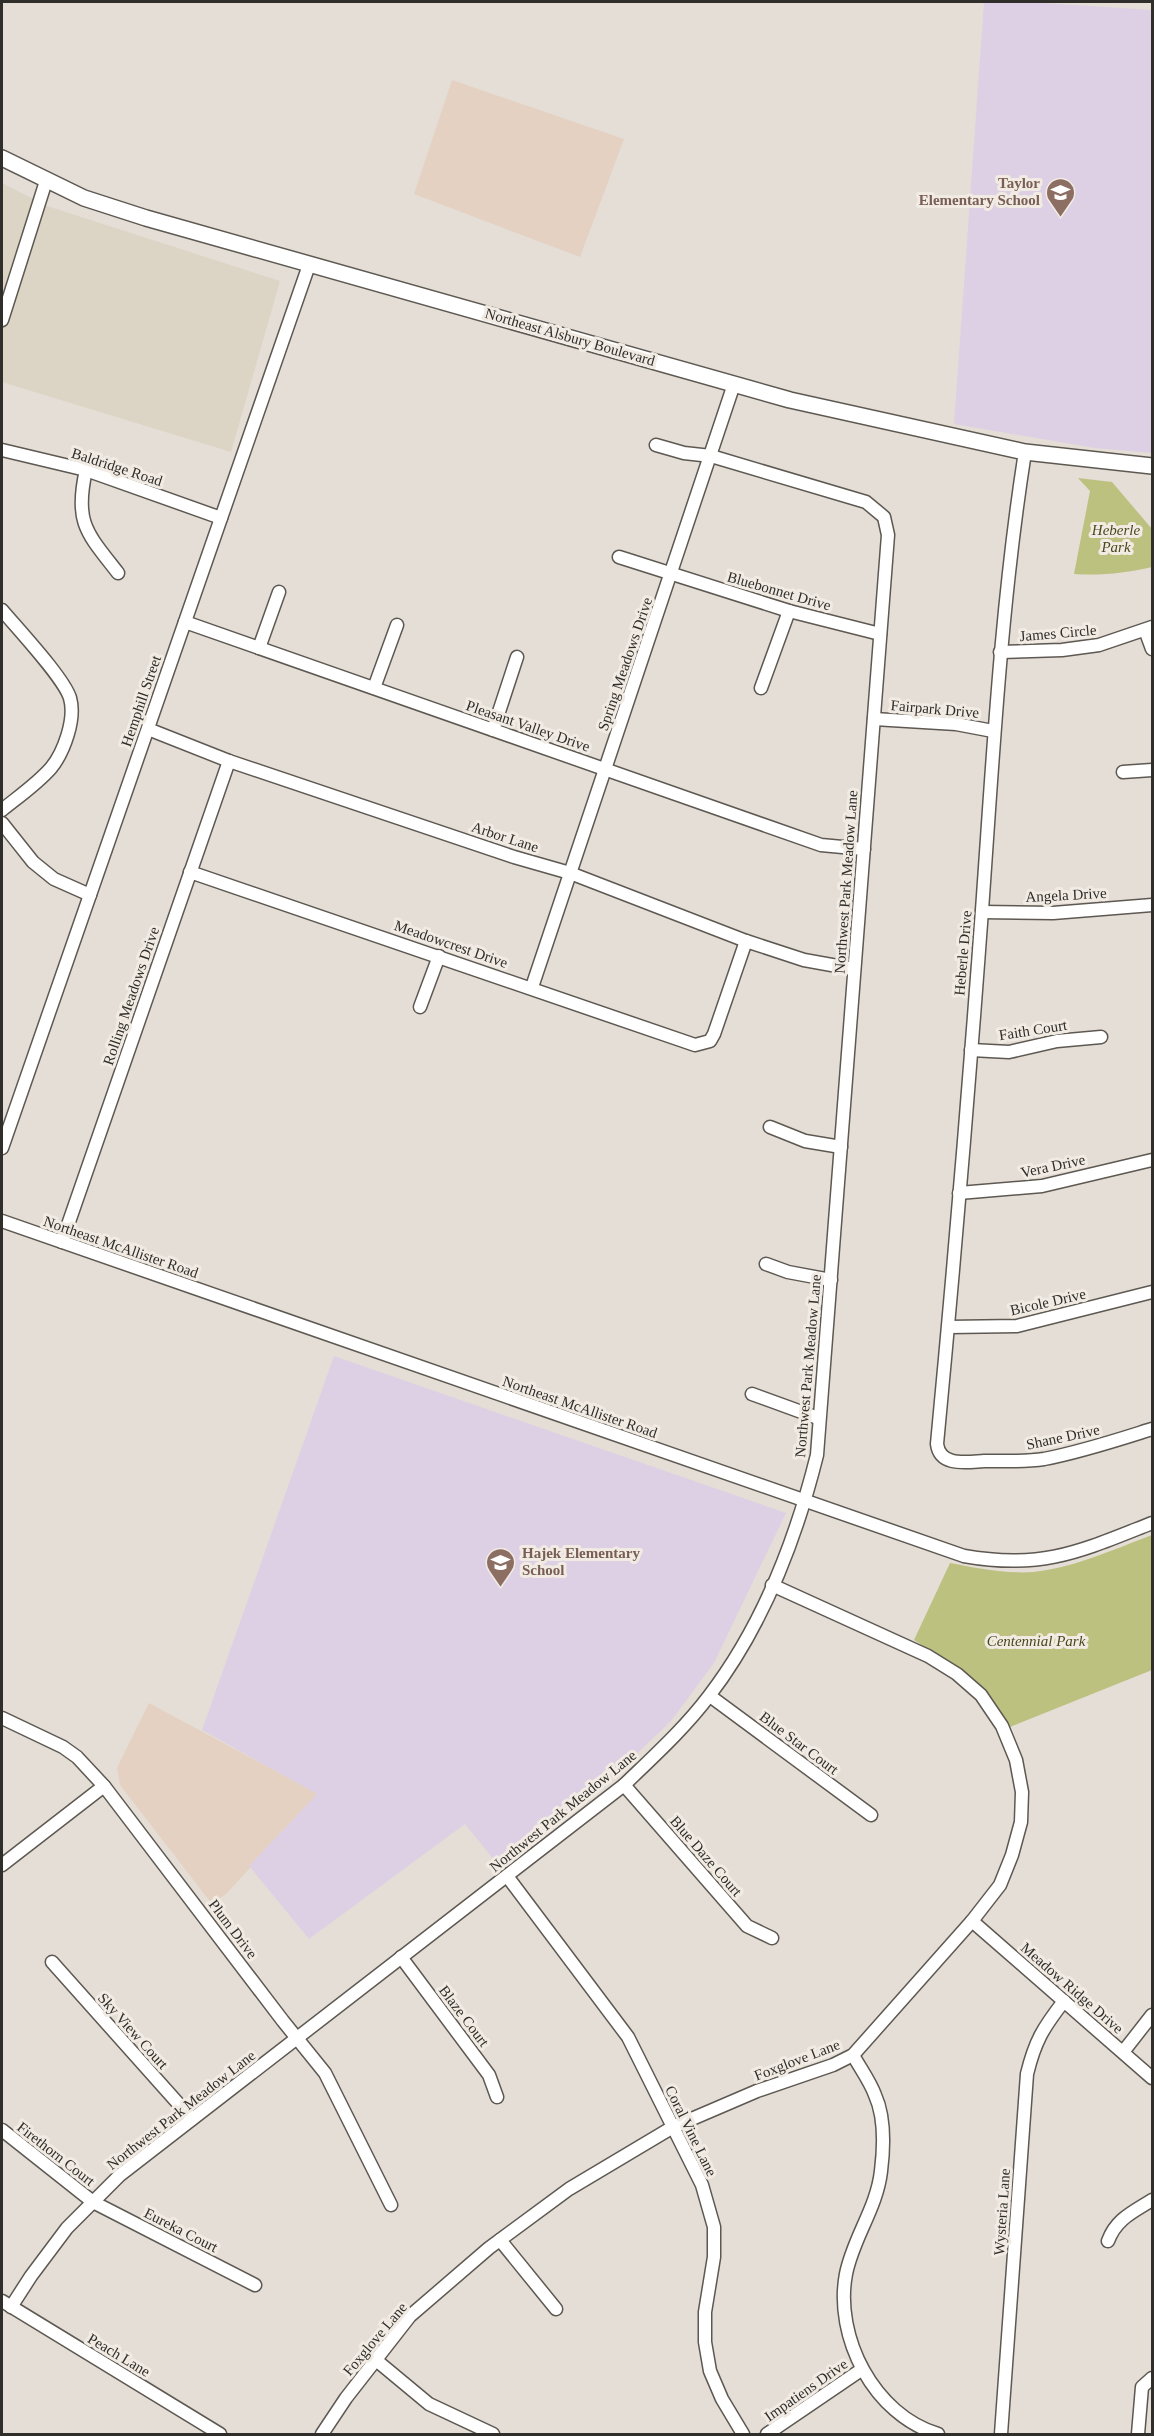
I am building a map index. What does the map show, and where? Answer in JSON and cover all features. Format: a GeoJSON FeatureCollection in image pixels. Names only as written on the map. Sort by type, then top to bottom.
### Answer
{"type":"FeatureCollection","features":[{"type":"Feature","properties":{"kind":"main road","name":"Northeast Alsbury Boulevard"},"geometry":{"type":"LineString","coordinates":[[2,158],[84,198],[146,218],[734,384],[915,429],[1025,452],[1152,466]]}},
{"type":"Feature","properties":{"kind":"street"},"geometry":{"type":"LineString","coordinates":[[2,320],[46,181]]}},
{"type":"Feature","properties":{"kind":"street","name":"Hemphill Street"},"geometry":{"type":"LineString","coordinates":[[2,1148],[309,265]]}},
{"type":"Feature","properties":{"kind":"street","name":"Spring Meadows Drive"},"geometry":{"type":"LineString","coordinates":[[532,987],[734,384]]}},
{"type":"Feature","properties":{"kind":"street"},"geometry":{"type":"LineString","coordinates":[[656,445],[684,453],[711,456]]}},
{"type":"Feature","properties":{"kind":"street","name":"Baldridge Road"},"geometry":{"type":"LineString","coordinates":[[2,450],[86,470],[221,518]]}},
{"type":"Feature","properties":{"kind":"street","name":"Heberle Drive"},"geometry":{"type":"LineString","coordinates":[[943,1456],[938,1451],[938,1444],[982,912],[993,730],[1011,539],[1025,452]]}},
{"type":"Feature","properties":{"kind":"street","name":"Northwest Park Meadow Lane"},"geometry":{"type":"LineString","coordinates":[[6,2304],[31,2276],[67,2228],[120,2175],[624,1785],[671,1739],[710,1696],[756,1621],[805,1501],[817,1455],[888,535],[884,517],[866,502],[711,456]]}},
{"type":"Feature","properties":{"kind":"street"},"geometry":{"type":"LineString","coordinates":[[86,470],[80,496],[81,515],[86,532],[118,573]]}},
{"type":"Feature","properties":{"kind":"street","name":"Bluebonnet Drive"},"geometry":{"type":"LineString","coordinates":[[619,557],[789,611],[880,634]]}},
{"type":"Feature","properties":{"kind":"street"},"geometry":{"type":"LineString","coordinates":[[259,648],[279,592]]}},
{"type":"Feature","properties":{"kind":"street"},"geometry":{"type":"LineString","coordinates":[[2,610],[58,678],[70,698],[70,716],[68,736],[61,754],[49,770],[2,810]]}},
{"type":"Feature","properties":{"kind":"street"},"geometry":{"type":"LineString","coordinates":[[761,688],[789,611]]}},
{"type":"Feature","properties":{"kind":"street","name":"Pleasant Valley Drive"},"geometry":{"type":"LineString","coordinates":[[185,622],[821,845],[864,849]]}},
{"type":"Feature","properties":{"kind":"street"},"geometry":{"type":"LineString","coordinates":[[374,688],[397,625]]}},
{"type":"Feature","properties":{"kind":"street"},"geometry":{"type":"LineString","coordinates":[[1149,629],[1152,649]]}},
{"type":"Feature","properties":{"kind":"street","name":"James Circle"},"geometry":{"type":"LineString","coordinates":[[1000,652],[1062,650],[1099,645],[1149,629]]}},
{"type":"Feature","properties":{"kind":"street"},"geometry":{"type":"LineString","coordinates":[[493,730],[517,657]]}},
{"type":"Feature","properties":{"kind":"street","name":"Fairpark Drive"},"geometry":{"type":"LineString","coordinates":[[874,719],[956,724],[993,730]]}},
{"type":"Feature","properties":{"kind":"street","name":"Arbor Lane"},"geometry":{"type":"LineString","coordinates":[[148,729],[229,760],[514,857],[570,873],[746,941],[804,960],[855,969]]}},
{"type":"Feature","properties":{"kind":"street","name":"Rolling Meadows Drive"},"geometry":{"type":"LineString","coordinates":[[62,1242],[229,760]]}},
{"type":"Feature","properties":{"kind":"street"},"geometry":{"type":"LineString","coordinates":[[1123,772],[1152,770]]}},
{"type":"Feature","properties":{"kind":"street"},"geometry":{"type":"LineString","coordinates":[[2,823],[33,862],[54,879],[90,896]]}},
{"type":"Feature","properties":{"kind":"street","name":"Meadowcrest Drive"},"geometry":{"type":"LineString","coordinates":[[190,872],[532,987],[695,1045],[710,1041],[714,1034],[746,941]]}},
{"type":"Feature","properties":{"kind":"street","name":"Angela Drive"},"geometry":{"type":"LineString","coordinates":[[982,912],[1046,913],[1152,905]]}},
{"type":"Feature","properties":{"kind":"street"},"geometry":{"type":"LineString","coordinates":[[420,1006],[439,956]]}},
{"type":"Feature","properties":{"kind":"street","name":"Faith Court"},"geometry":{"type":"LineString","coordinates":[[970,1050],[1009,1052],[1057,1041],[1101,1037]]}},
{"type":"Feature","properties":{"kind":"street"},"geometry":{"type":"LineString","coordinates":[[770,1127],[805,1141],[841,1147]]}},
{"type":"Feature","properties":{"kind":"street","name":"Vera Drive"},"geometry":{"type":"LineString","coordinates":[[959,1193],[1042,1186],[1152,1160]]}},
{"type":"Feature","properties":{"kind":"street","name":"Northeast McAllister Road"},"geometry":{"type":"LineString","coordinates":[[2,1221],[963,1556],[993,1561],[1054,1558],[1079,1552],[1152,1523]]}},
{"type":"Feature","properties":{"kind":"street"},"geometry":{"type":"LineString","coordinates":[[766,1264],[788,1272],[831,1280]]}},
{"type":"Feature","properties":{"kind":"street","name":"Bicole Drive"},"geometry":{"type":"LineString","coordinates":[[949,1327],[1017,1326],[1152,1292]]}},
{"type":"Feature","properties":{"kind":"street"},"geometry":{"type":"LineString","coordinates":[[752,1394],[819,1418]]}},
{"type":"Feature","properties":{"kind":"street","name":"Shane Drive"},"geometry":{"type":"LineString","coordinates":[[943,1456],[955,1462],[1044,1459],[1152,1429]]}},
{"type":"Feature","properties":{"kind":"street","name":"Foxglove Lane"},"geometry":{"type":"LineString","coordinates":[[322,2434],[346,2398],[410,2316],[500,2240],[569,2189],[673,2127],[757,2091],[833,2065],[853,2055],[972,1921],[1000,1885],[1012,1855],[1021,1822],[1022,1792],[1016,1760],[1002,1726],[981,1695],[957,1674],[928,1656],[772,1585]]}},
{"type":"Feature","properties":{"kind":"street","name":"Blue Star Court"},"geometry":{"type":"LineString","coordinates":[[710,1696],[871,1815]]}},
{"type":"Feature","properties":{"kind":"street","name":"Plum Drive"},"geometry":{"type":"LineString","coordinates":[[2,1718],[63,1747],[77,1757],[104,1786],[325,2073],[391,2205]]}},
{"type":"Feature","properties":{"kind":"street","name":"Blue Daze Court"},"geometry":{"type":"LineString","coordinates":[[624,1785],[747,1926],[772,1938]]}},
{"type":"Feature","properties":{"kind":"street"},"geometry":{"type":"LineString","coordinates":[[2,1865],[104,1786]]}},
{"type":"Feature","properties":{"kind":"street","name":"Coral Vine Lane"},"geometry":{"type":"LineString","coordinates":[[507,1876],[628,2037],[702,2185],[714,2227],[714,2257],[705,2312],[705,2342],[710,2371],[722,2399],[743,2434]]}},
{"type":"Feature","properties":{"kind":"street","name":"Meadow Ridge Drive"},"geometry":{"type":"LineString","coordinates":[[972,1921],[1152,2078]]}},
{"type":"Feature","properties":{"kind":"street","name":"Blaze Court"},"geometry":{"type":"LineString","coordinates":[[401,1957],[489,2075],[497,2097]]}},
{"type":"Feature","properties":{"kind":"street","name":"Sky View Court"},"geometry":{"type":"LineString","coordinates":[[52,1962],[192,2119]]}},
{"type":"Feature","properties":{"kind":"street","name":"Wysteria Lane"},"geometry":{"type":"LineString","coordinates":[[1000,2434],[1027,2074],[1034,2047],[1043,2028],[1064,2001]]}},
{"type":"Feature","properties":{"kind":"street"},"geometry":{"type":"LineString","coordinates":[[1123,2052],[1152,2015]]}},
{"type":"Feature","properties":{"kind":"street"},"geometry":{"type":"LineString","coordinates":[[853,2055],[876,2096],[883,2135],[881,2172],[873,2207],[855,2244],[846,2274],[844,2308],[850,2340],[861,2370],[882,2396],[907,2419],[938,2434]]}},
{"type":"Feature","properties":{"kind":"street","name":"Firethorn Court"},"geometry":{"type":"LineString","coordinates":[[2,2130],[93,2202]]}},
{"type":"Feature","properties":{"kind":"street"},"geometry":{"type":"LineString","coordinates":[[1108,2241],[1113,2228],[1125,2216],[1152,2200]]}},
{"type":"Feature","properties":{"kind":"street","name":"Eureka Court"},"geometry":{"type":"LineString","coordinates":[[93,2202],[255,2285]]}},
{"type":"Feature","properties":{"kind":"street"},"geometry":{"type":"LineString","coordinates":[[500,2240],[556,2309]]}},
{"type":"Feature","properties":{"kind":"street","name":"Peach Lane"},"geometry":{"type":"LineString","coordinates":[[6,2304],[220,2434]]}},
{"type":"Feature","properties":{"kind":"street"},"geometry":{"type":"LineString","coordinates":[[376,2360],[429,2404],[493,2434]]}},
{"type":"Feature","properties":{"kind":"street","name":"Impatiens Drive"},"geometry":{"type":"LineString","coordinates":[[767,2434],[861,2370]]}},
{"type":"Feature","properties":{"kind":"street"},"geometry":{"type":"LineString","coordinates":[[1138,2434],[1142,2387],[1152,2378]]}},
{"type":"Feature","properties":{"kind":"shaded area","name":"Taylor Elementary School"},"geometry":{"type":"Polygon","coordinates":[[[984,2],[1028,2],[1152,10],[1152,453],[1095,448],[954,424],[984,2]]]}},
{"type":"Feature","properties":{"kind":"shaded area"},"geometry":{"type":"Polygon","coordinates":[[[452,80],[624,139],[580,257],[414,194],[452,80]]]}},
{"type":"Feature","properties":{"kind":"shaded area"},"geometry":{"type":"Polygon","coordinates":[[[2,183],[47,206],[280,281],[231,452],[2,382],[2,183]]]}},
{"type":"Feature","properties":{"kind":"shaded area","name":"Hajek Elementary School"},"geometry":{"type":"Polygon","coordinates":[[[334,1356],[786,1513],[714,1663],[671,1721],[600,1789],[499,1866],[465,1824],[309,1939],[249,1866],[317,1794],[202,1730],[334,1356]]]}},
{"type":"Feature","properties":{"kind":"shaded area"},"geometry":{"type":"Polygon","coordinates":[[[149,1703],[318,1794],[226,1894],[212,1904],[120,1785],[117,1768],[149,1703]]]}},
{"type":"Feature","properties":{"kind":"green space","name":"Heberle Park"},"geometry":{"type":"Polygon","coordinates":[[[1078,478],[1112,482],[1152,529],[1152,567],[1113,574],[1074,574],[1090,491],[1078,478]]]}},
{"type":"Feature","properties":{"kind":"green space","name":"Centennial Park"},"geometry":{"type":"Polygon","coordinates":[[[1152,1535],[1152,1670],[1010,1727],[986,1693],[964,1672],[914,1640],[950,1563],[1002,1571],[1048,1570],[1079,1562],[1152,1535]]]}},
{"type":"Feature","properties":{"kind":"place","name":"Taylor Elementary School"},"geometry":{"type":"Point","coordinates":[1061,218]}},
{"type":"Feature","properties":{"kind":"place","name":"Hajek Elementary School"},"geometry":{"type":"Point","coordinates":[501,1588]}}]}
